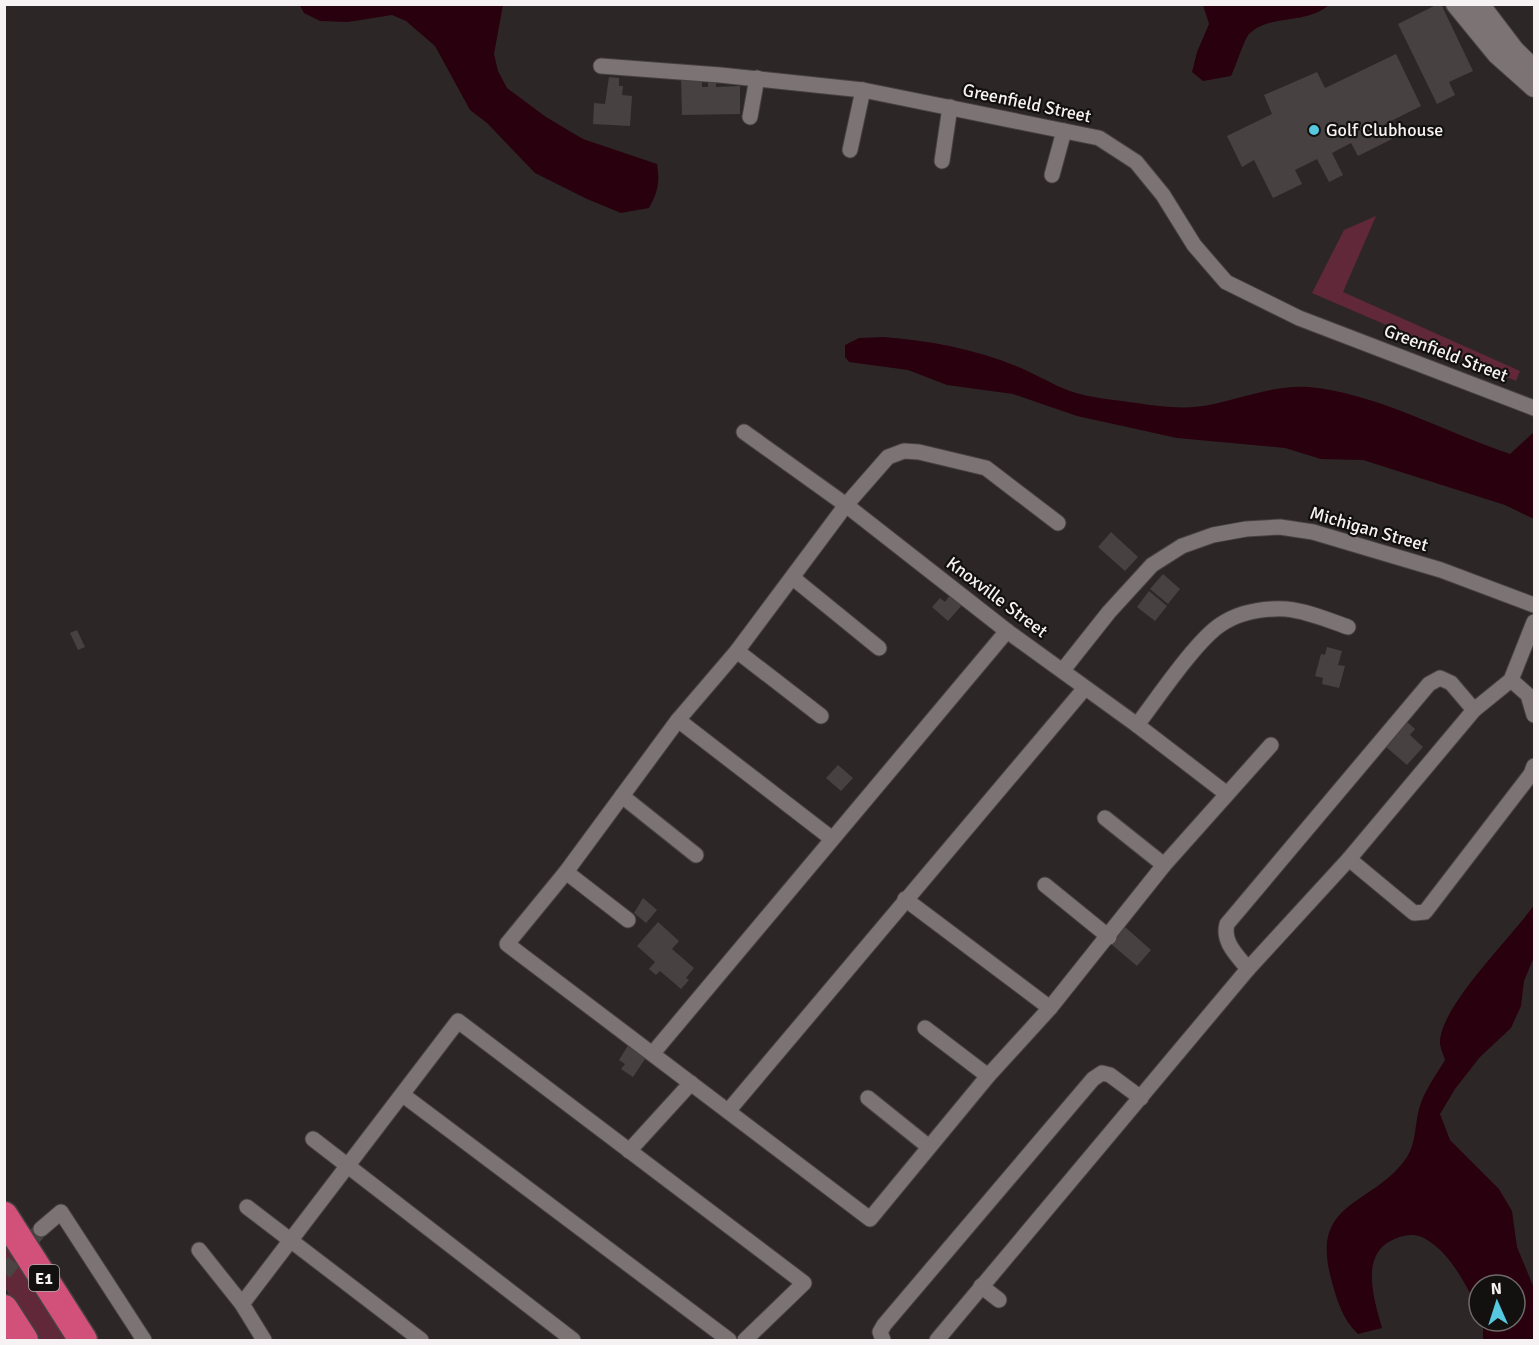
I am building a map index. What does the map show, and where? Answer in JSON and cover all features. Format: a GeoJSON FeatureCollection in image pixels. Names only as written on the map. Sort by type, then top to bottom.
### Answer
{"type":"FeatureCollection","features":[{"type":"Feature","properties":{"kind":"highway","name":"E1"},"geometry":{"type":"LineString","coordinates":[[4,1216],[83,1341]]}},
{"type":"Feature","properties":{"kind":"highway"},"geometry":{"type":"LineString","coordinates":[[4,1309],[24,1341]]}},
{"type":"Feature","properties":{"kind":"street"},"geometry":{"type":"LineString","coordinates":[[1456,4],[1497,54],[1534,87]]}},
{"type":"Feature","properties":{"kind":"street"},"geometry":{"type":"LineString","coordinates":[[1479,4],[1514,50],[1534,70]]}},
{"type":"Feature","properties":{"kind":"street","name":"Greenfield Street"},"geometry":{"type":"LineString","coordinates":[[601,66],[757,78],[863,90],[1099,138],[1136,162],[1163,195],[1194,245],[1226,282],[1299,318],[1534,408]]}},
{"type":"Feature","properties":{"kind":"street"},"geometry":{"type":"LineString","coordinates":[[750,117],[757,78]]}},
{"type":"Feature","properties":{"kind":"street"},"geometry":{"type":"LineString","coordinates":[[850,150],[863,90]]}},
{"type":"Feature","properties":{"kind":"street"},"geometry":{"type":"LineString","coordinates":[[942,161],[950,107]]}},
{"type":"Feature","properties":{"kind":"street"},"geometry":{"type":"LineString","coordinates":[[1052,175],[1064,131]]}},
{"type":"Feature","properties":{"kind":"street","name":"Knoxville Street"},"geometry":{"type":"LineString","coordinates":[[744,432],[846,505],[1007,631],[1137,724],[1227,794]]}},
{"type":"Feature","properties":{"kind":"street"},"geometry":{"type":"LineString","coordinates":[[1058,523],[986,468],[919,452],[904,451],[888,457],[846,505],[737,651],[678,720],[566,872],[507,944],[870,1219],[988,1076],[1050,1008],[1109,937],[1164,865],[1271,745]]}},
{"type":"Feature","properties":{"kind":"street","name":"Michigan Street"},"geometry":{"type":"LineString","coordinates":[[1063,670],[1109,612],[1152,565],[1182,546],[1213,535],[1246,529],[1280,527],[1313,532],[1441,570],[1534,605]]}},
{"type":"Feature","properties":{"kind":"street"},"geometry":{"type":"LineString","coordinates":[[793,578],[879,648]]}},
{"type":"Feature","properties":{"kind":"street"},"geometry":{"type":"LineString","coordinates":[[1137,724],[1200,645],[1219,626],[1238,616],[1262,609],[1288,609],[1348,627]]}},
{"type":"Feature","properties":{"kind":"street"},"geometry":{"type":"LineString","coordinates":[[937,1341],[1248,969],[1349,859],[1474,710],[1510,680],[1534,622]]}},
{"type":"Feature","properties":{"kind":"street"},"geometry":{"type":"LineString","coordinates":[[653,1053],[831,838],[1007,631]]}},
{"type":"Feature","properties":{"kind":"street"},"geometry":{"type":"LineString","coordinates":[[737,651],[821,716]]}},
{"type":"Feature","properties":{"kind":"street"},"geometry":{"type":"LineString","coordinates":[[1248,969],[1227,942],[1225,932],[1227,924],[1429,684],[1440,678],[1451,683],[1474,710]]}},
{"type":"Feature","properties":{"kind":"street"},"geometry":{"type":"LineString","coordinates":[[1510,680],[1528,695],[1534,715]]}},
{"type":"Feature","properties":{"kind":"street"},"geometry":{"type":"LineString","coordinates":[[729,1110],[1085,688]]}},
{"type":"Feature","properties":{"kind":"street"},"geometry":{"type":"LineString","coordinates":[[678,720],[831,838]]}},
{"type":"Feature","properties":{"kind":"street"},"geometry":{"type":"LineString","coordinates":[[1349,859],[1414,913],[1425,912],[1531,774],[1534,766]]}},
{"type":"Feature","properties":{"kind":"street"},"geometry":{"type":"LineString","coordinates":[[622,796],[696,855]]}},
{"type":"Feature","properties":{"kind":"street"},"geometry":{"type":"LineString","coordinates":[[1105,818],[1164,865]]}},
{"type":"Feature","properties":{"kind":"street"},"geometry":{"type":"LineString","coordinates":[[566,872],[628,920]]}},
{"type":"Feature","properties":{"kind":"street"},"geometry":{"type":"LineString","coordinates":[[1045,885],[1109,937]]}},
{"type":"Feature","properties":{"kind":"street"},"geometry":{"type":"LineString","coordinates":[[905,899],[1050,1008]]}},
{"type":"Feature","properties":{"kind":"street"},"geometry":{"type":"LineString","coordinates":[[242,1304],[346,1164],[403,1095],[458,1021],[804,1283],[745,1341]]}},
{"type":"Feature","properties":{"kind":"street"},"geometry":{"type":"LineString","coordinates":[[926,1028],[988,1076]]}},
{"type":"Feature","properties":{"kind":"street"},"geometry":{"type":"LineString","coordinates":[[883,1341],[880,1332],[884,1325],[1093,1079],[1102,1073],[1110,1075],[1141,1098]]}},
{"type":"Feature","properties":{"kind":"street"},"geometry":{"type":"LineString","coordinates":[[629,1151],[691,1083]]}},
{"type":"Feature","properties":{"kind":"street"},"geometry":{"type":"LineString","coordinates":[[403,1095],[729,1341]]}},
{"type":"Feature","properties":{"kind":"street"},"geometry":{"type":"LineString","coordinates":[[868,1098],[929,1146]]}},
{"type":"Feature","properties":{"kind":"street"},"geometry":{"type":"LineString","coordinates":[[313,1139],[573,1341]]}},
{"type":"Feature","properties":{"kind":"street"},"geometry":{"type":"LineString","coordinates":[[247,1207],[421,1341]]}},
{"type":"Feature","properties":{"kind":"street"},"geometry":{"type":"LineString","coordinates":[[41,1228],[61,1212],[144,1341]]}},
{"type":"Feature","properties":{"kind":"street"},"geometry":{"type":"LineString","coordinates":[[199,1250],[242,1304],[264,1341]]}},
{"type":"Feature","properties":{"kind":"street"},"geometry":{"type":"LineString","coordinates":[[981,1286],[999,1300]]}},
{"type":"Feature","properties":{"kind":"shaded area"},"geometry":{"type":"Polygon","coordinates":[[[299,4],[503,5],[494,54],[498,71],[507,88],[546,117],[583,139],[657,164],[658,187],[649,208],[621,213],[535,173],[487,123],[470,110],[435,46],[406,21],[392,15],[348,22],[320,21],[304,13],[299,4]]]}},
{"type":"Feature","properties":{"kind":"shaded area"},"geometry":{"type":"Polygon","coordinates":[[[1203,5],[1329,5],[1309,15],[1258,27],[1248,36],[1231,76],[1203,81],[1192,72],[1197,52],[1209,24],[1203,5]]]}},
{"type":"Feature","properties":{"kind":"shaded area"},"geometry":{"type":"Polygon","coordinates":[[[1376,216],[1343,292],[1520,371],[1516,381],[1312,293],[1344,230],[1376,216]]]}},
{"type":"Feature","properties":{"kind":"shaded area"},"geometry":{"type":"Polygon","coordinates":[[[883,337],[917,340],[968,350],[1023,369],[1070,391],[1103,398],[1166,407],[1195,407],[1272,390],[1308,387],[1333,390],[1384,405],[1510,454],[1534,432],[1534,519],[1505,505],[1363,460],[1321,459],[1285,448],[1177,438],[1077,416],[1013,394],[947,385],[908,370],[849,362],[845,357],[845,345],[859,338],[883,337]]]}},
{"type":"Feature","properties":{"kind":"shaded area"},"geometry":{"type":"Polygon","coordinates":[[[1534,905],[1534,957],[1524,981],[1521,1006],[1511,1028],[1480,1057],[1455,1089],[1440,1114],[1450,1140],[1499,1189],[1512,1211],[1517,1247],[1534,1288],[1534,1340],[1483,1340],[1483,1333],[1527,1333],[1527,1273],[1467,1273],[1467,1288],[1450,1261],[1434,1244],[1421,1236],[1414,1235],[1397,1238],[1385,1245],[1377,1254],[1372,1277],[1375,1304],[1382,1328],[1358,1334],[1344,1316],[1338,1303],[1327,1255],[1329,1235],[1336,1219],[1347,1207],[1393,1174],[1407,1157],[1414,1140],[1421,1102],[1445,1060],[1440,1043],[1443,1028],[1451,1011],[1479,972],[1534,905]]]}},
{"type":"Feature","properties":{"kind":"shaded area"},"geometry":{"type":"Polygon","coordinates":[[[4,1232],[74,1340],[37,1340],[5,1288],[4,1232]]]}},
{"type":"Feature","properties":{"kind":"building"},"geometry":{"type":"Polygon","coordinates":[[[1441,4],[1473,71],[1449,82],[1455,95],[1437,104],[1398,24],[1441,4]]]}},
{"type":"Feature","properties":{"kind":"building","name":"Golf Clubhouse"},"geometry":{"type":"Polygon","coordinates":[[[1396,54],[1421,106],[1385,124],[1392,139],[1358,156],[1351,143],[1332,153],[1343,175],[1329,182],[1317,159],[1295,170],[1302,184],[1273,198],[1254,160],[1242,167],[1227,136],[1272,114],[1264,95],[1317,72],[1325,88],[1396,54]]]}},
{"type":"Feature","properties":{"kind":"building"},"geometry":{"type":"Polygon","coordinates":[[[702,76],[702,87],[708,87],[708,81],[716,81],[716,87],[740,86],[740,114],[682,115],[681,77],[702,76]]]}},
{"type":"Feature","properties":{"kind":"building"},"geometry":{"type":"Polygon","coordinates":[[[609,77],[619,78],[619,86],[623,86],[622,95],[632,96],[630,126],[593,124],[594,103],[605,104],[609,77]]]}},
{"type":"Feature","properties":{"kind":"building"},"geometry":{"type":"Polygon","coordinates":[[[1111,532],[1138,557],[1125,571],[1098,547],[1111,532]]]}},
{"type":"Feature","properties":{"kind":"building"},"geometry":{"type":"Polygon","coordinates":[[[1163,574],[1180,589],[1168,604],[1150,589],[1163,574]]]}},
{"type":"Feature","properties":{"kind":"building"},"geometry":{"type":"Polygon","coordinates":[[[1149,591],[1167,606],[1155,621],[1137,607],[1149,591]]]}},
{"type":"Feature","properties":{"kind":"building"},"geometry":{"type":"Polygon","coordinates":[[[950,595],[962,605],[948,621],[932,607],[940,598],[945,602],[950,595]]]}},
{"type":"Feature","properties":{"kind":"building"},"geometry":{"type":"Polygon","coordinates":[[[77,630],[85,647],[78,650],[70,633],[77,630]]]}},
{"type":"Feature","properties":{"kind":"building"},"geometry":{"type":"Polygon","coordinates":[[[1327,647],[1342,651],[1338,665],[1345,666],[1339,688],[1322,684],[1323,678],[1315,676],[1321,654],[1325,655],[1327,647]]]}},
{"type":"Feature","properties":{"kind":"building"},"geometry":{"type":"Polygon","coordinates":[[[1406,721],[1415,729],[1410,735],[1423,747],[1407,765],[1385,746],[1406,721]]]}},
{"type":"Feature","properties":{"kind":"building"},"geometry":{"type":"Polygon","coordinates":[[[838,765],[853,778],[841,791],[826,778],[838,765]]]}},
{"type":"Feature","properties":{"kind":"building"},"geometry":{"type":"Polygon","coordinates":[[[643,898],[657,910],[646,923],[634,913],[643,898]]]}},
{"type":"Feature","properties":{"kind":"building"},"geometry":{"type":"Polygon","coordinates":[[[658,922],[679,941],[672,949],[694,968],[686,978],[689,980],[681,989],[660,971],[656,975],[649,969],[655,962],[637,946],[658,922]]]}},
{"type":"Feature","properties":{"kind":"building"},"geometry":{"type":"Polygon","coordinates":[[[1125,927],[1151,950],[1137,966],[1111,944],[1125,927]]]}},
{"type":"Feature","properties":{"kind":"building"},"geometry":{"type":"Polygon","coordinates":[[[629,1044],[647,1056],[633,1077],[621,1069],[625,1064],[619,1060],[629,1044]]]}},
{"type":"Feature","properties":{"kind":"tunnel"},"geometry":{"type":"LineString","coordinates":[[4,1273],[41,1229]]}},
{"type":"Feature","properties":{"kind":"place","name":"Golf Clubhouse"},"geometry":{"type":"Point","coordinates":[1314,130]}}]}
